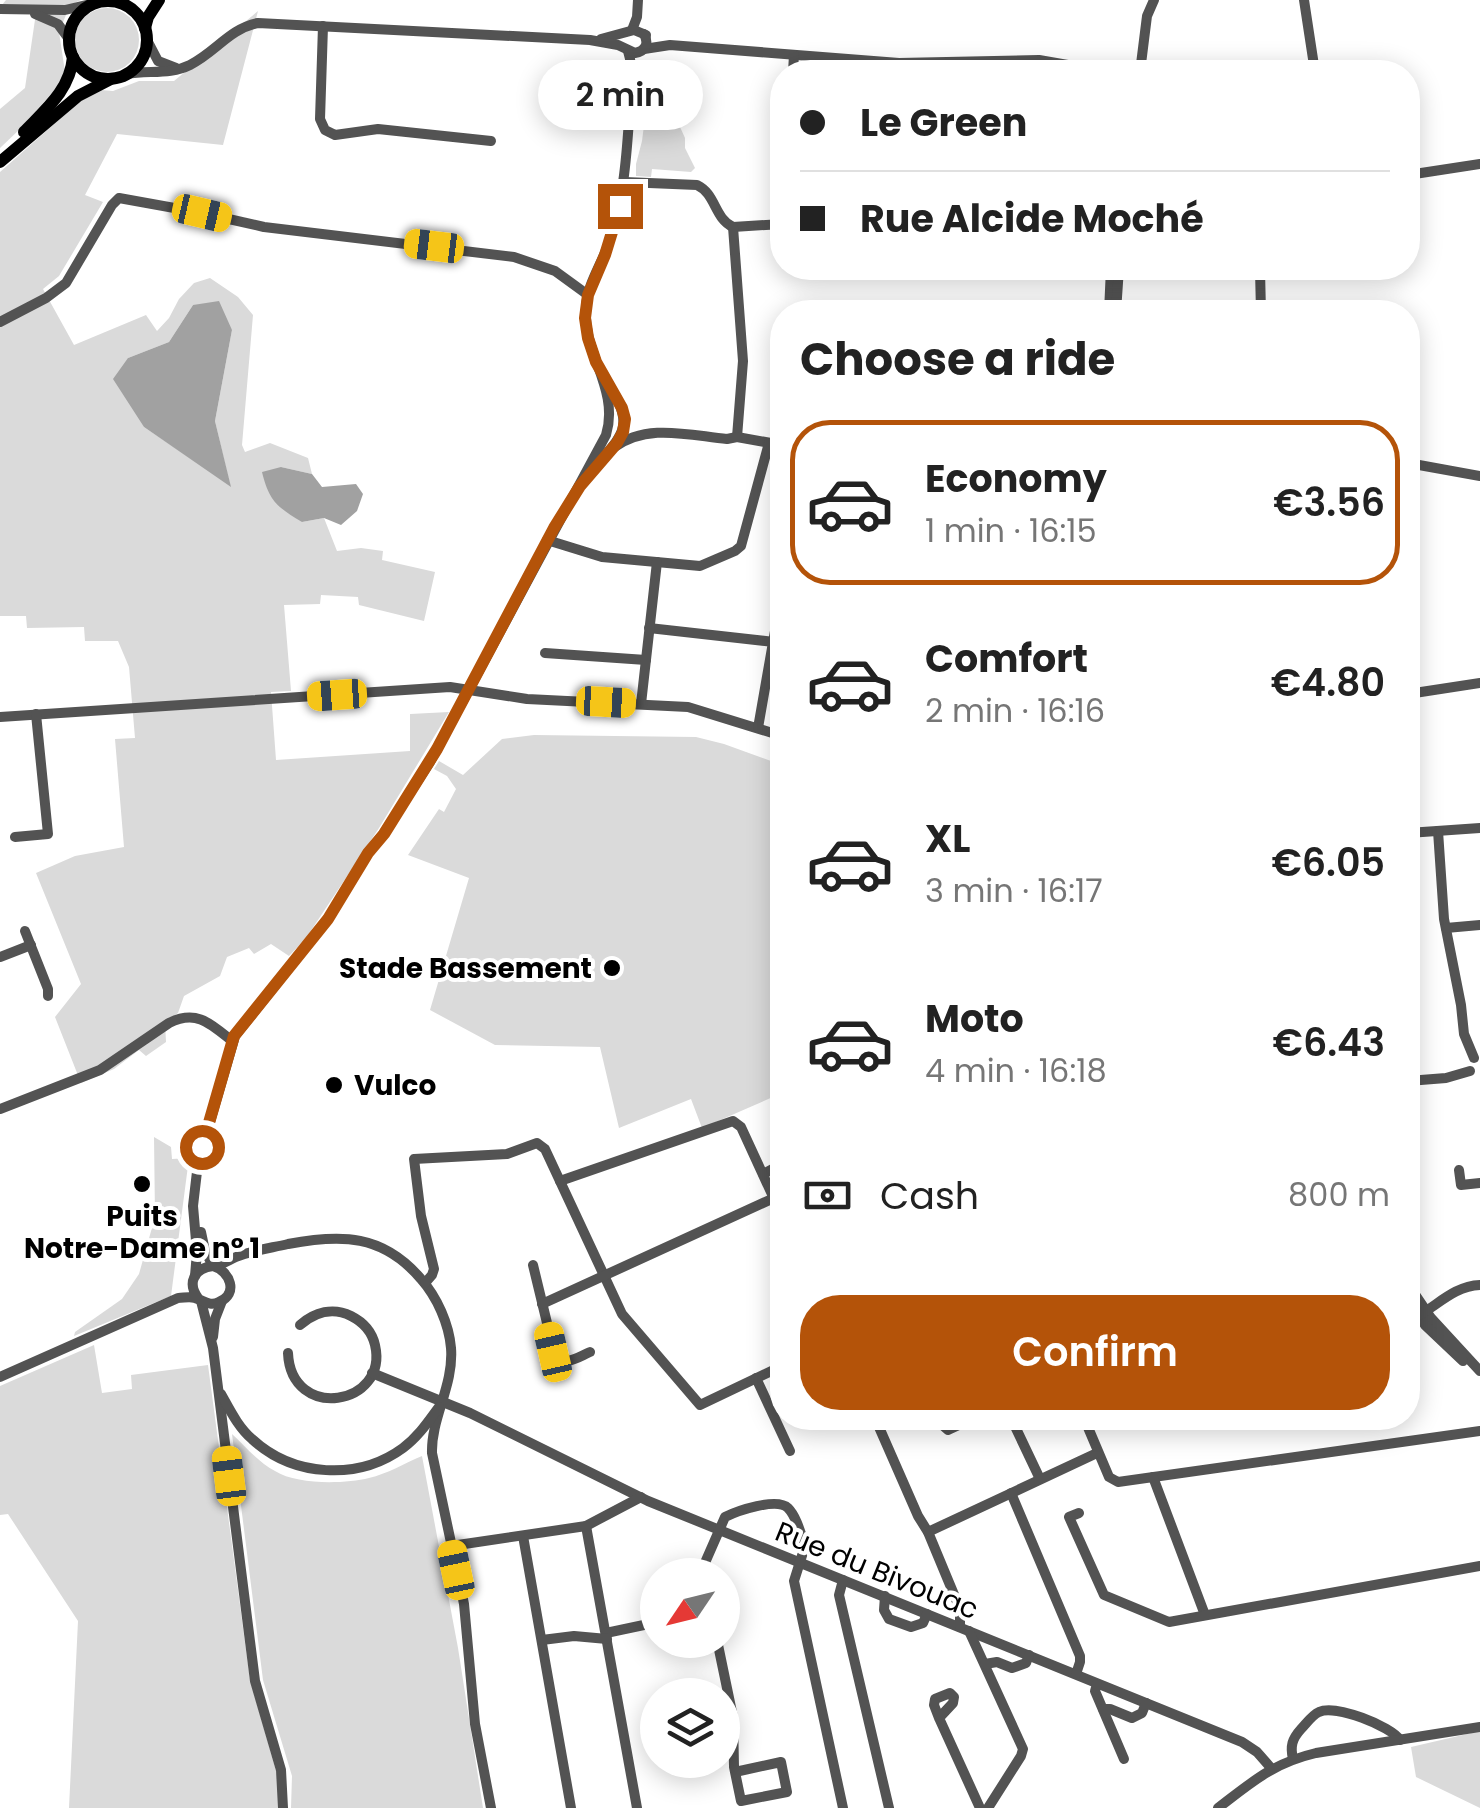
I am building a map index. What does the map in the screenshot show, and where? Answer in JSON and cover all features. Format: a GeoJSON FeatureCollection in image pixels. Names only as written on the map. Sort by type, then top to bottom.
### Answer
{"type":"FeatureCollection","features":[{"type":"Feature","properties":{"kind":"main road"},"geometry":{"type":"LineString","coordinates":[[0,159],[78,96],[127,74],[140,62],[148,17],[159,0]]}},
{"type":"Feature","properties":{"kind":"main road"},"geometry":{"type":"LineString","coordinates":[[0,159],[70,77],[69,40],[75,18],[92,4],[127,2],[146,34]]}},
{"type":"Feature","properties":{"kind":"main road"},"geometry":{"type":"LineString","coordinates":[[72,56],[91,75],[112,78]]}},
{"type":"Feature","properties":{"kind":"street"},"geometry":{"type":"LineString","coordinates":[[283,1808],[281,1770],[255,1681],[213,1348],[192,1289],[197,1252],[194,1192],[200,1151],[232,1041],[328,919],[430,762],[606,435],[609,401],[585,318],[588,295],[614,226],[625,182],[632,68],[623,41],[634,32],[638,0]]}},
{"type":"Feature","properties":{"kind":"street"},"geometry":{"type":"LineString","coordinates":[[1304,0],[1313,60]]}},
{"type":"Feature","properties":{"kind":"street"},"geometry":{"type":"LineString","coordinates":[[1138,60],[1149,3]]}},
{"type":"Feature","properties":{"kind":"street"},"geometry":{"type":"LineString","coordinates":[[9,7],[65,10],[92,4]]}},
{"type":"Feature","properties":{"kind":"street"},"geometry":{"type":"LineString","coordinates":[[9,7],[54,21],[69,40]]}},
{"type":"Feature","properties":{"kind":"street"},"geometry":{"type":"LineString","coordinates":[[127,74],[182,68],[234,31],[266,22],[590,40],[615,44],[635,53],[670,45]]}},
{"type":"Feature","properties":{"kind":"street"},"geometry":{"type":"LineString","coordinates":[[324,26],[320,118],[328,132],[336,135],[378,128],[492,140]]}},
{"type":"Feature","properties":{"kind":"street"},"geometry":{"type":"LineString","coordinates":[[632,86],[647,42],[634,32]]}},
{"type":"Feature","properties":{"kind":"street"},"geometry":{"type":"LineString","coordinates":[[590,40],[634,32],[670,45],[860,60]]}},
{"type":"Feature","properties":{"kind":"street"},"geometry":{"type":"LineString","coordinates":[[146,34],[158,61],[182,68]]}},
{"type":"Feature","properties":{"kind":"street"},"geometry":{"type":"LineString","coordinates":[[794,55],[794,60]]}},
{"type":"Feature","properties":{"kind":"street"},"geometry":{"type":"LineString","coordinates":[[1420,173],[1480,164]]}},
{"type":"Feature","properties":{"kind":"street"},"geometry":{"type":"LineString","coordinates":[[625,182],[702,187],[727,225],[770,225]]}},
{"type":"Feature","properties":{"kind":"street"},"geometry":{"type":"LineString","coordinates":[[0,322],[66,284],[119,198],[264,226],[514,256],[555,270],[588,295]]}},
{"type":"Feature","properties":{"kind":"street"},"geometry":{"type":"LineString","coordinates":[[733,227],[743,361],[738,437]]}},
{"type":"Feature","properties":{"kind":"street"},"geometry":{"type":"LineString","coordinates":[[580,486],[623,432],[622,408],[602,376]]}},
{"type":"Feature","properties":{"kind":"street"},"geometry":{"type":"LineString","coordinates":[[548,540],[598,556],[704,566],[738,549],[743,541],[769,443],[738,437],[647,432],[624,424],[609,401]]}},
{"type":"Feature","properties":{"kind":"street"},"geometry":{"type":"LineString","coordinates":[[612,448],[647,432]]}},
{"type":"Feature","properties":{"kind":"street"},"geometry":{"type":"LineString","coordinates":[[1420,465],[1480,476]]}},
{"type":"Feature","properties":{"kind":"street"},"geometry":{"type":"LineString","coordinates":[[640,704],[657,562]]}},
{"type":"Feature","properties":{"kind":"street"},"geometry":{"type":"LineString","coordinates":[[649,628],[770,642]]}},
{"type":"Feature","properties":{"kind":"street"},"geometry":{"type":"LineString","coordinates":[[545,654],[646,660]]}},
{"type":"Feature","properties":{"kind":"street"},"geometry":{"type":"LineString","coordinates":[[758,728],[770,664]]}},
{"type":"Feature","properties":{"kind":"street"},"geometry":{"type":"LineString","coordinates":[[1420,692],[1480,683]]}},
{"type":"Feature","properties":{"kind":"street"},"geometry":{"type":"LineString","coordinates":[[0,717],[450,688],[518,698],[688,707],[770,732]]}},
{"type":"Feature","properties":{"kind":"street"},"geometry":{"type":"LineString","coordinates":[[15,837],[48,834],[36,714]]}},
{"type":"Feature","properties":{"kind":"street"},"geometry":{"type":"LineString","coordinates":[[1420,832],[1480,828]]}},
{"type":"Feature","properties":{"kind":"street"},"geometry":{"type":"LineString","coordinates":[[1420,1080],[1475,1074],[1470,1064],[1477,1057],[1467,1043],[1446,928],[1438,831]]}},
{"type":"Feature","properties":{"kind":"street"},"geometry":{"type":"LineString","coordinates":[[1446,928],[1480,925]]}},
{"type":"Feature","properties":{"kind":"street"},"geometry":{"type":"LineString","coordinates":[[25,932],[48,996]]}},
{"type":"Feature","properties":{"kind":"street"},"geometry":{"type":"LineString","coordinates":[[0,957],[31,945]]}},
{"type":"Feature","properties":{"kind":"street"},"geometry":{"type":"LineString","coordinates":[[0,1109],[100,1070],[182,1017],[204,1020],[232,1041]]}},
{"type":"Feature","properties":{"kind":"street"},"geometry":{"type":"LineString","coordinates":[[1467,1043],[1480,1042]]}},
{"type":"Feature","properties":{"kind":"street"},"geometry":{"type":"LineString","coordinates":[[560,1181],[736,1122],[770,1189]]}},
{"type":"Feature","properties":{"kind":"street"},"geometry":{"type":"LineString","coordinates":[[425,1283],[434,1269],[414,1160],[508,1154],[533,1143],[540,1144],[625,1318],[700,1405],[770,1372]]}},
{"type":"Feature","properties":{"kind":"street"},"geometry":{"type":"LineString","coordinates":[[763,1174],[770,1170]]}},
{"type":"Feature","properties":{"kind":"street"},"geometry":{"type":"LineString","coordinates":[[1459,1170],[1460,1185],[1480,1183]]}},
{"type":"Feature","properties":{"kind":"street"},"geometry":{"type":"LineString","coordinates":[[194,1192],[204,1247],[214,1266],[229,1278]]}},
{"type":"Feature","properties":{"kind":"street"},"geometry":{"type":"LineString","coordinates":[[542,1304],[770,1200]]}},
{"type":"Feature","properties":{"kind":"street"},"geometry":{"type":"LineString","coordinates":[[149,1311],[176,1294],[202,1268],[244,1254],[320,1238],[349,1238],[370,1244],[390,1253],[425,1283],[438,1303],[450,1341],[451,1360],[433,1431],[432,1453],[468,1630],[476,1724],[492,1808]]}},
{"type":"Feature","properties":{"kind":"street"},"geometry":{"type":"LineString","coordinates":[[213,1348],[215,1319],[229,1291],[229,1278],[236,1262],[244,1254]]}},
{"type":"Feature","properties":{"kind":"street"},"geometry":{"type":"LineString","coordinates":[[534,1265],[557,1359],[566,1362],[590,1352]]}},
{"type":"Feature","properties":{"kind":"street"},"geometry":{"type":"LineString","coordinates":[[1420,1314],[1461,1288],[1480,1284]]}},
{"type":"Feature","properties":{"kind":"street"},"geometry":{"type":"LineString","coordinates":[[0,1377],[178,1298],[211,1304],[222,1301]]}},
{"type":"Feature","properties":{"kind":"street"},"geometry":{"type":"LineString","coordinates":[[288,1354],[294,1377],[318,1397],[350,1396],[372,1373],[374,1343],[368,1329],[356,1318],[342,1312],[327,1312],[300,1325]]}},
{"type":"Feature","properties":{"kind":"street"},"geometry":{"type":"LineString","coordinates":[[1420,1319],[1480,1374]]}},
{"type":"Feature","properties":{"kind":"street","name":"Rue du Bivouac"},"geometry":{"type":"LineString","coordinates":[[372,1373],[480,1417],[641,1497],[885,1596],[925,1618],[965,1629],[1027,1659],[1076,1674],[1246,1744],[1271,1768]]}},
{"type":"Feature","properties":{"kind":"street"},"geometry":{"type":"LineString","coordinates":[[756,1378],[770,1408]]}},
{"type":"Feature","properties":{"kind":"street"},"geometry":{"type":"LineString","coordinates":[[218,1388],[236,1421],[256,1443],[292,1463],[320,1470],[351,1470],[390,1456],[414,1439],[442,1402]]}},
{"type":"Feature","properties":{"kind":"street"},"geometry":{"type":"LineString","coordinates":[[780,1430],[790,1451]]}},
{"type":"Feature","properties":{"kind":"street"},"geometry":{"type":"LineString","coordinates":[[880,1430],[928,1532],[965,1629],[1022,1750],[984,1808],[939,1718]]}},
{"type":"Feature","properties":{"kind":"street"},"geometry":{"type":"LineString","coordinates":[[1017,1430],[1040,1480]]}},
{"type":"Feature","properties":{"kind":"street"},"geometry":{"type":"LineString","coordinates":[[1088,1430],[1109,1477],[1118,1482],[1480,1431]]}},
{"type":"Feature","properties":{"kind":"street"},"geometry":{"type":"LineString","coordinates":[[928,1532],[1097,1453]]}},
{"type":"Feature","properties":{"kind":"street"},"geometry":{"type":"LineString","coordinates":[[1153,1476],[1206,1615]]}},
{"type":"Feature","properties":{"kind":"street"},"geometry":{"type":"LineString","coordinates":[[1012,1493],[1080,1656],[1076,1674]]}},
{"type":"Feature","properties":{"kind":"street"},"geometry":{"type":"LineString","coordinates":[[451,1546],[586,1526],[641,1497]]}},
{"type":"Feature","properties":{"kind":"street"},"geometry":{"type":"LineString","coordinates":[[707,1558],[725,1517],[772,1503],[782,1504],[790,1511],[804,1544],[794,1581],[843,1808]]}},
{"type":"Feature","properties":{"kind":"street"},"geometry":{"type":"LineString","coordinates":[[1079,1513],[1069,1517],[1104,1595],[1165,1621],[1480,1566]]}},
{"type":"Feature","properties":{"kind":"street"},"geometry":{"type":"LineString","coordinates":[[586,1526],[638,1808]]}},
{"type":"Feature","properties":{"kind":"street"},"geometry":{"type":"LineString","coordinates":[[523,1536],[571,1808]]}},
{"type":"Feature","properties":{"kind":"street"},"geometry":{"type":"LineString","coordinates":[[843,1580],[839,1595],[889,1808]]}},
{"type":"Feature","properties":{"kind":"street"},"geometry":{"type":"LineString","coordinates":[[885,1596],[884,1610],[889,1619],[912,1627],[925,1618]]}},
{"type":"Feature","properties":{"kind":"street"},"geometry":{"type":"LineString","coordinates":[[542,1640],[606,1636],[640,1627]]}},
{"type":"Feature","properties":{"kind":"street"},"geometry":{"type":"LineString","coordinates":[[984,1664],[997,1662],[1012,1668],[1027,1659]]}},
{"type":"Feature","properties":{"kind":"street"},"geometry":{"type":"LineString","coordinates":[[1097,1684],[1095,1691],[1124,1759]]}},
{"type":"Feature","properties":{"kind":"street"},"geometry":{"type":"LineString","coordinates":[[1103,1709],[1132,1718],[1142,1713],[1146,1704]]}},
{"type":"Feature","properties":{"kind":"street"},"geometry":{"type":"LineString","coordinates":[[1293,1759],[1294,1737],[1324,1710],[1383,1726],[1400,1740]]}},
{"type":"Feature","properties":{"kind":"street"},"geometry":{"type":"LineString","coordinates":[[1218,1808],[1271,1768],[1293,1759],[1480,1727]]}},
{"type":"Feature","properties":{"kind":"street"},"geometry":{"type":"LineString","coordinates":[[781,1762],[787,1792],[741,1801],[735,1772],[781,1762]]}},
{"type":"Feature","properties":{"kind":"shaded area"},"geometry":{"type":"Polygon","coordinates":[[[6,0],[81,0],[70,5],[59,32],[65,72],[59,85],[0,148],[0,109],[25,88],[37,6],[2,5],[6,0]]]}},
{"type":"Feature","properties":{"kind":"shaded area"},"geometry":{"type":"Polygon","coordinates":[[[107,8],[130,17],[139,40],[130,63],[107,72],[84,63],[75,40],[84,17],[107,8]]]}},
{"type":"Feature","properties":{"kind":"shaded area"},"geometry":{"type":"Polygon","coordinates":[[[258,11],[223,145],[117,134],[85,195],[103,202],[59,276],[43,289],[74,345],[146,315],[157,331],[194,283],[210,278],[238,297],[253,315],[242,445],[245,452],[270,443],[308,458],[312,474],[281,467],[302,522],[324,518],[337,551],[383,551],[382,560],[435,572],[424,621],[359,605],[358,597],[321,595],[320,604],[284,605],[291,691],[271,692],[276,760],[410,751],[410,714],[449,712],[379,828],[306,938],[289,956],[271,944],[254,954],[249,948],[227,957],[220,976],[184,996],[178,1013],[165,1022],[166,1042],[146,1056],[139,1050],[114,1069],[81,1083],[55,1017],[81,984],[36,873],[75,856],[124,847],[115,739],[135,738],[129,667],[118,641],[85,641],[84,627],[27,628],[26,616],[0,616],[0,172],[79,102],[101,90],[113,91],[139,81],[174,81],[258,11]],[[193,305],[169,342],[128,358],[144,427],[230,485],[215,421],[232,330],[193,305]]]}},
{"type":"Feature","properties":{"kind":"shaded area"},"geometry":{"type":"Polygon","coordinates":[[[641,71],[657,76],[685,138],[685,148],[695,168],[691,172],[652,169],[651,177],[636,176],[648,94],[644,93],[641,71]]]}},
{"type":"Feature","properties":{"kind":"shaded area"},"geometry":{"type":"Polygon","coordinates":[[[219,301],[232,330],[215,421],[231,487],[144,427],[113,379],[128,358],[169,342],[193,305],[219,301]]]}},
{"type":"Feature","properties":{"kind":"shaded area"},"geometry":{"type":"Polygon","coordinates":[[[281,467],[312,474],[322,487],[356,484],[363,494],[357,511],[341,525],[324,518],[302,522],[280,507],[268,490],[262,472],[281,467]]]}},
{"type":"Feature","properties":{"kind":"shaded area"},"geometry":{"type":"Polygon","coordinates":[[[534,735],[696,737],[770,761],[770,1098],[702,1128],[691,1099],[619,1128],[600,1047],[495,1045],[430,1010],[469,878],[408,855],[439,809],[444,812],[456,789],[447,776],[434,769],[439,761],[463,775],[502,739],[534,735]]]}},
{"type":"Feature","properties":{"kind":"shaded area"},"geometry":{"type":"Polygon","coordinates":[[[154,1137],[171,1147],[172,1159],[189,1158],[171,1296],[74,1336],[122,1299],[139,1274],[155,1217],[154,1137]]]}},
{"type":"Feature","properties":{"kind":"shaded area"},"geometry":{"type":"Polygon","coordinates":[[[94,1345],[102,1393],[132,1389],[131,1375],[208,1365],[250,1680],[279,1781],[279,1808],[69,1808],[78,1621],[8,1514],[0,1515],[0,1386],[94,1345]]]}},
{"type":"Feature","properties":{"kind":"shaded area"},"geometry":{"type":"Polygon","coordinates":[[[232,1434],[269,1467],[284,1476],[308,1481],[369,1478],[422,1456],[483,1808],[291,1808],[292,1776],[263,1680],[232,1434]]]}},
{"type":"Feature","properties":{"kind":"shaded area"},"geometry":{"type":"Polygon","coordinates":[[[1480,1731],[1480,1808],[1416,1777],[1411,1747],[1480,1731]]]}},
{"type":"Feature","properties":{"kind":"place","name":"Stade Bassement"},"geometry":{"type":"Point","coordinates":[612,968]}},
{"type":"Feature","properties":{"kind":"place","name":"Vulco"},"geometry":{"type":"Point","coordinates":[334,1085]}},
{"type":"Feature","properties":{"kind":"place","name":"Puits Notre-Dame n° 1"},"geometry":{"type":"Point","coordinates":[142,1184]}},
{"type":"Feature","properties":{"kind":"route"},"geometry":{"type":"LineString","coordinates":[[202,1147],[234,1036],[328,919],[354,874],[384,834],[437,749],[554,528],[580,486],[623,432],[622,408],[596,362],[585,318],[588,295],[620,206]]}}]}
